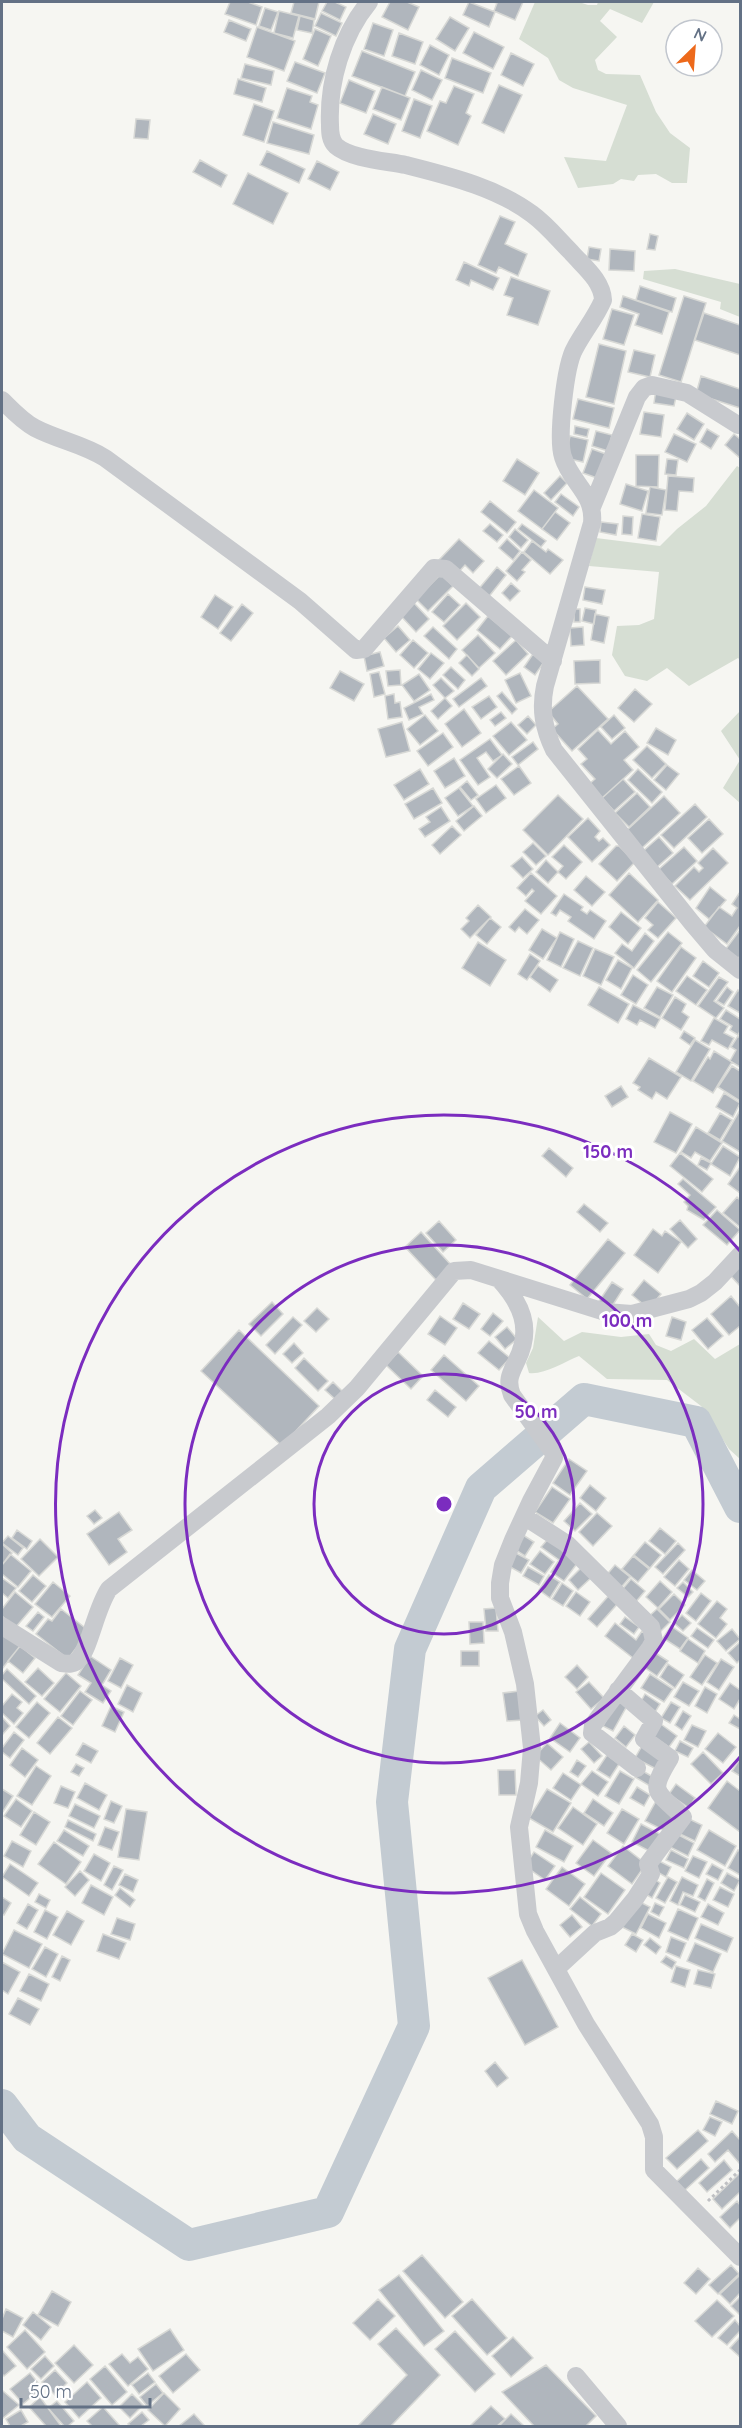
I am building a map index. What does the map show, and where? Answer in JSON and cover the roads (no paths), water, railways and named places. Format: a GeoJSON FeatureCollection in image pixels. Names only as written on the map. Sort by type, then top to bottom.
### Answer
{"type":"FeatureCollection","features":[{"type":"Feature","properties":{"kind":"street"},"geometry":{"type":"LineString","coordinates":[[369,2],[349,35],[333,80],[329,109],[331,137],[335,145],[367,158],[456,178],[490,190],[517,204],[548,228],[600,284],[603,300],[571,358],[560,444],[567,467],[592,507]]}},
{"type":"Feature","properties":{"kind":"street"},"geometry":{"type":"LineString","coordinates":[[738,425],[687,393],[652,385],[644,388],[637,397],[592,507],[592,523],[542,702],[546,735],[554,750],[692,924],[715,950],[741,970]]}},
{"type":"Feature","properties":{"kind":"street"},"geometry":{"type":"LineString","coordinates":[[2,400],[26,423],[81,445],[105,458],[300,601],[356,650],[364,649],[434,568],[440,568],[446,569],[553,660]]}},
{"type":"Feature","properties":{"kind":"street"},"geometry":{"type":"LineString","coordinates":[[2,1626],[61,1663],[70,1664],[78,1660],[84,1651],[103,1598],[110,1589],[328,1416],[357,1388],[454,1271],[471,1270],[605,1312],[632,1314],[680,1302],[701,1293],[741,1255]]}},
{"type":"Feature","properties":{"kind":"street"},"geometry":{"type":"LineString","coordinates":[[499,1279],[514,1295],[524,1316],[521,1352],[508,1384],[512,1395],[546,1442],[554,1458],[531,1501],[503,1565],[500,1598],[513,1632],[525,1684],[532,1748],[529,1782],[519,1827],[528,1914],[586,2024],[650,2124],[654,2137],[654,2170],[741,2258]]}},
{"type":"Feature","properties":{"kind":"street"},"geometry":{"type":"LineString","coordinates":[[525,1517],[567,1544],[651,1627],[654,1641],[597,1718],[592,1733],[637,1768]]}},
{"type":"Feature","properties":{"kind":"street"},"geometry":{"type":"LineString","coordinates":[[556,1969],[595,1933],[616,1922],[645,1885],[651,1874],[648,1864],[683,1817],[657,1791],[656,1781],[670,1758],[644,1739],[654,1720],[618,1690]]}},
{"type":"Feature","properties":{"kind":"street"},"geometry":{"type":"LineString","coordinates":[[576,2376],[618,2427]]}},
{"type":"Feature","properties":{"kind":"waterway"},"geometry":{"type":"LineString","coordinates":[[2,2105],[27,2138],[189,2245],[328,2212],[414,2026],[392,1802],[410,1649],[481,1488],[584,1399],[696,1422],[740,1507]]}}]}
